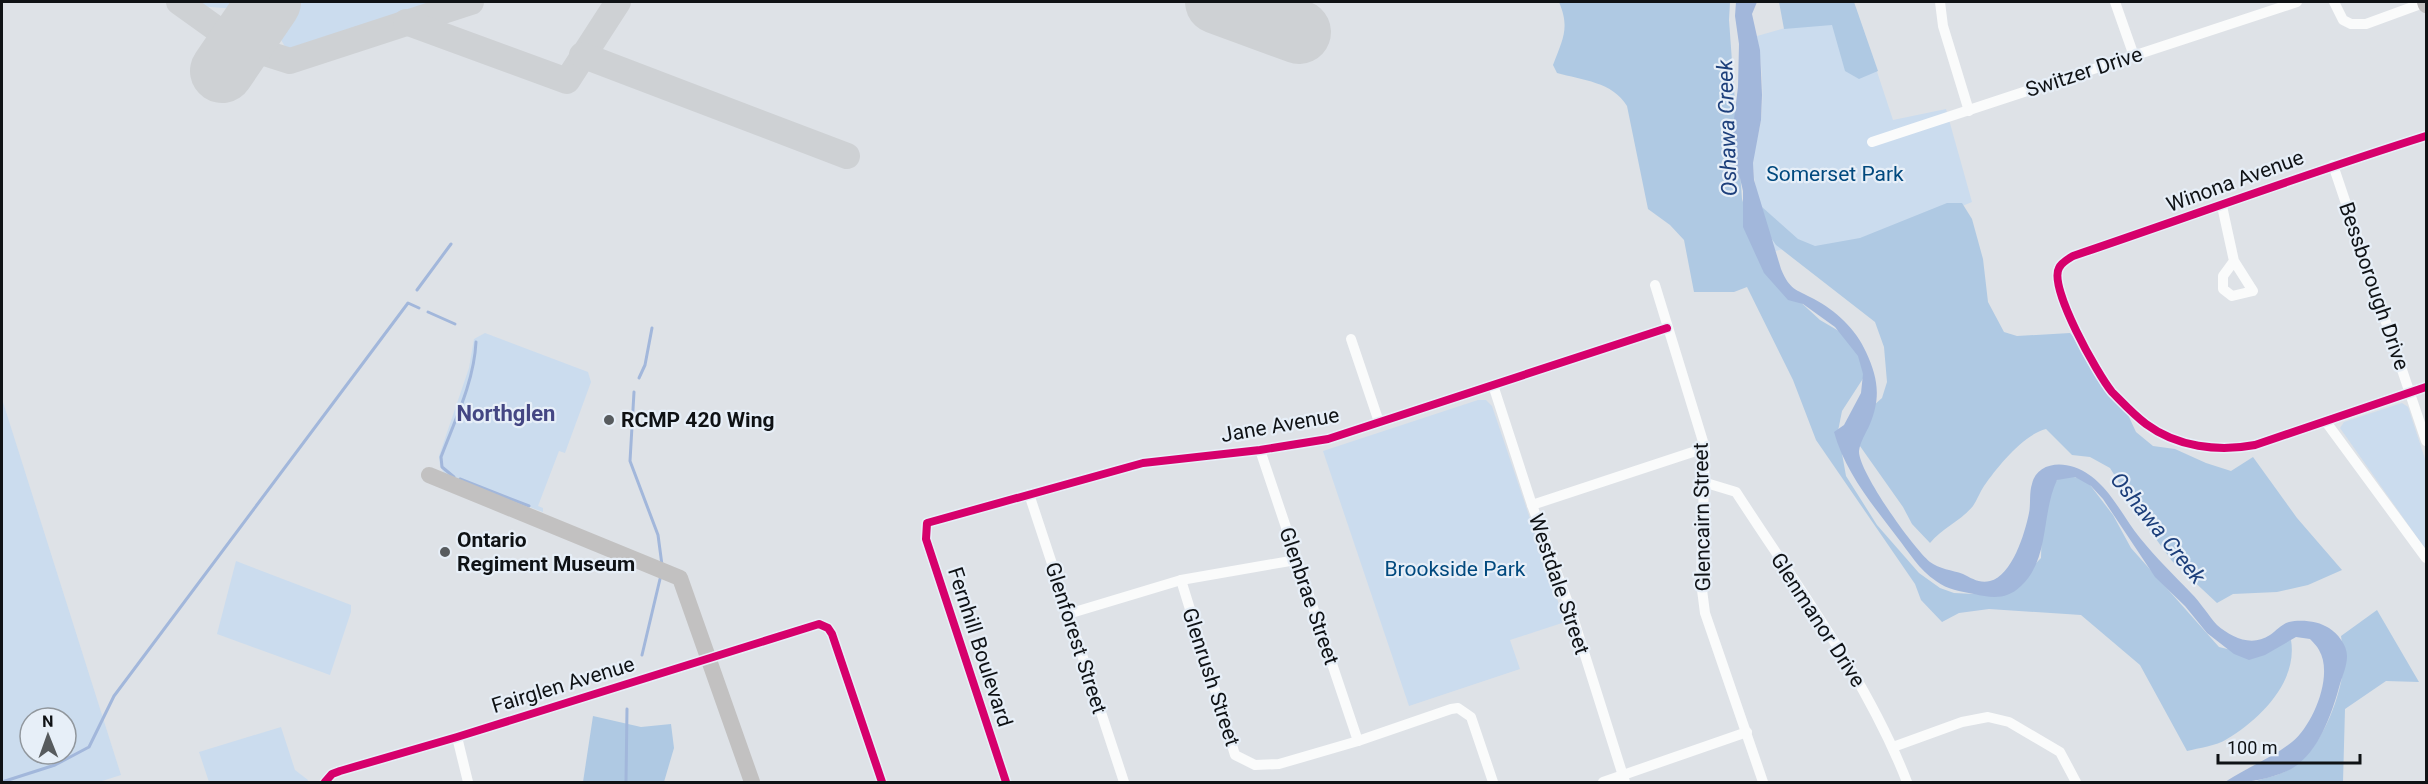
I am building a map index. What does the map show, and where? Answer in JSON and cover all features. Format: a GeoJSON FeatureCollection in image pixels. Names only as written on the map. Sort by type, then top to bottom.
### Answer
{"type":"FeatureCollection","features":[{"type":"Feature","properties":{"kind":"street"},"geometry":{"type":"LineString","coordinates":[[1940,2],[1943,27],[1969,111]]}},
{"type":"Feature","properties":{"kind":"street"},"geometry":{"type":"LineString","coordinates":[[2115,2],[2134,56]]}},
{"type":"Feature","properties":{"kind":"street","name":"Switzer Drive"},"geometry":{"type":"LineString","coordinates":[[1872,142],[2297,2]]}},
{"type":"Feature","properties":{"kind":"street"},"geometry":{"type":"LineString","coordinates":[[2334,2],[2343,20],[2358,24],[2366,24],[2426,3]]}},
{"type":"Feature","properties":{"kind":"street","name":"Winona Avenue"},"geometry":{"type":"LineString","coordinates":[[2326,422],[2255,445],[2234,449],[2214,449],[2191,445],[2146,424],[2112,391],[2087,353],[2058,286],[2058,268],[2073,256],[2222,206],[2333,165],[2427,136]]}},
{"type":"Feature","properties":{"kind":"street","name":"Bessborough Drive"},"geometry":{"type":"LineString","coordinates":[[2333,165],[2427,441]]}},
{"type":"Feature","properties":{"kind":"street"},"geometry":{"type":"LineString","coordinates":[[2222,206],[2234,261]]}},
{"type":"Feature","properties":{"kind":"street","name":"Glencairn Street"},"geometry":{"type":"LineString","coordinates":[[1655,285],[1705,448],[1701,582],[1705,613],[1763,783]]}},
{"type":"Feature","properties":{"kind":"street","name":"Jane Avenue"},"geometry":{"type":"LineString","coordinates":[[927,523],[1143,463],[1260,450],[1329,439],[1667,328]]}},
{"type":"Feature","properties":{"kind":"street"},"geometry":{"type":"LineString","coordinates":[[1351,339],[1379,422]]}},
{"type":"Feature","properties":{"kind":"street","name":"Westdale Street"},"geometry":{"type":"LineString","coordinates":[[1493,385],[1532,505],[1571,611],[1624,779]]}},
{"type":"Feature","properties":{"kind":"street"},"geometry":{"type":"LineString","coordinates":[[2427,387],[2326,422],[2427,558]]}},
{"type":"Feature","properties":{"kind":"street"},"geometry":{"type":"LineString","coordinates":[[1532,505],[1705,448]]}},
{"type":"Feature","properties":{"kind":"street","name":"Glenbrae Street"},"geometry":{"type":"LineString","coordinates":[[1260,450],[1358,741]]}},
{"type":"Feature","properties":{"kind":"street"},"geometry":{"type":"LineString","coordinates":[[429,475],[680,578],[752,783]]}},
{"type":"Feature","properties":{"kind":"street","name":"Glenmanor Drive"},"geometry":{"type":"LineString","coordinates":[[1703,482],[1736,492],[1869,699],[1893,747],[1907,783]]}},
{"type":"Feature","properties":{"kind":"street","name":"Glenforest Street"},"geometry":{"type":"LineString","coordinates":[[1029,494],[1124,783]]}},
{"type":"Feature","properties":{"kind":"street","name":"Fernhill Boulevard"},"geometry":{"type":"LineString","coordinates":[[927,523],[926,538],[1006,783]]}},
{"type":"Feature","properties":{"kind":"street"},"geometry":{"type":"LineString","coordinates":[[1068,614],[1180,580],[1296,560]]}},
{"type":"Feature","properties":{"kind":"street","name":"Glenrush Street"},"geometry":{"type":"LineString","coordinates":[[1180,580],[1235,755],[1255,765],[1279,764],[1458,708],[1471,717],[1493,783]]}},
{"type":"Feature","properties":{"kind":"street","name":"Fairglen Avenue"},"geometry":{"type":"LineString","coordinates":[[325,783],[332,774],[340,771],[708,660],[815,624],[824,625],[832,634],[882,783]]}},
{"type":"Feature","properties":{"kind":"street"},"geometry":{"type":"LineString","coordinates":[[1893,747],[1962,722],[1988,717],[2009,723],[2060,752],[2076,783]]}},
{"type":"Feature","properties":{"kind":"street"},"geometry":{"type":"LineString","coordinates":[[1603,783],[1624,779],[1747,732]]}},
{"type":"Feature","properties":{"kind":"street"},"geometry":{"type":"LineString","coordinates":[[457,737],[468,783]]}},
{"type":"Feature","properties":{"kind":"green space"},"geometry":{"type":"Polygon","coordinates":[[[182,2],[242,2],[237,9],[184,5],[182,2]]]}},
{"type":"Feature","properties":{"kind":"green space"},"geometry":{"type":"Polygon","coordinates":[[[289,2],[453,2],[287,50],[273,26],[289,2]]]}},
{"type":"Feature","properties":{"kind":"green space","name":"Somerset Park"},"geometry":{"type":"Polygon","coordinates":[[[1856,8],[1893,120],[1946,109],[1972,202],[1850,253],[1789,248],[1775,251],[1758,198],[1753,165],[1761,120],[1762,99],[1757,36],[1856,8]]]}},
{"type":"Feature","properties":{"kind":"green space"},"geometry":{"type":"Polygon","coordinates":[[[485,333],[588,372],[591,382],[565,453],[559,451],[538,506],[543,508],[543,512],[445,475],[440,466],[439,456],[469,368],[474,339],[485,333]]]}},
{"type":"Feature","properties":{"kind":"green space"},"geometry":{"type":"Polygon","coordinates":[[[2,399],[121,775],[99,782],[2,782],[2,399]]]}},
{"type":"Feature","properties":{"kind":"green space","name":"Brookside Park"},"geometry":{"type":"Polygon","coordinates":[[[1478,400],[1486,400],[1492,406],[1565,622],[1510,640],[1520,669],[1409,706],[1323,451],[1478,400]]]}},
{"type":"Feature","properties":{"kind":"green space"},"geometry":{"type":"Polygon","coordinates":[[[2402,403],[2408,407],[2426,462],[2426,550],[2340,428],[2344,422],[2402,403]]]}},
{"type":"Feature","properties":{"kind":"green space"},"geometry":{"type":"Polygon","coordinates":[[[236,561],[351,605],[351,612],[330,675],[217,634],[236,561]]]}},
{"type":"Feature","properties":{"kind":"green space"},"geometry":{"type":"Polygon","coordinates":[[[281,727],[295,770],[308,782],[209,782],[199,752],[281,727]]]}},
{"type":"Feature","properties":{"kind":"shaded area"},"geometry":{"type":"Polygon","coordinates":[[[1559,2],[1730,2],[1729,20],[1742,199],[1763,264],[1772,276],[1820,320],[1849,337],[1866,356],[1864,377],[1842,411],[1838,431],[1846,476],[1877,525],[1919,573],[1940,588],[1954,593],[1995,595],[2013,587],[2041,558],[2043,491],[2065,474],[2087,481],[2113,515],[2131,548],[2219,647],[2240,652],[2291,640],[2292,655],[2289,670],[2283,685],[2264,710],[2240,731],[2223,741],[2187,751],[2140,665],[2081,615],[1989,609],[1959,613],[1942,622],[1921,600],[1915,584],[1816,440],[1793,380],[1747,287],[1734,292],[1694,292],[1684,240],[1670,225],[1648,209],[1627,106],[1621,98],[1605,87],[1557,73],[1553,65],[1565,27],[1559,2]]]}},
{"type":"Feature","properties":{"kind":"shaded area"},"geometry":{"type":"Polygon","coordinates":[[[1736,2],[1757,2],[1752,14],[1760,50],[1762,95],[1761,120],[1753,163],[1754,180],[1781,269],[1787,281],[1794,288],[1822,303],[1844,321],[1857,336],[1866,352],[1873,370],[1877,396],[1870,424],[1859,451],[1867,475],[1900,526],[1930,562],[1972,579],[1990,581],[2005,571],[2021,542],[2030,510],[2032,484],[2038,472],[2048,466],[2061,464],[2085,472],[2112,497],[2146,545],[2223,630],[2249,641],[2263,639],[2286,623],[2304,621],[2325,626],[2341,640],[2347,652],[2347,659],[2333,708],[2315,745],[2298,764],[2287,771],[2264,779],[2225,782],[2284,748],[2300,734],[2307,724],[2323,686],[2323,660],[2317,647],[2310,639],[2296,637],[2265,655],[2249,660],[2234,654],[2207,633],[2185,606],[2155,577],[2103,499],[2091,486],[2075,477],[2057,480],[2052,493],[2037,563],[2016,591],[1999,597],[1954,590],[1930,577],[1878,512],[1852,474],[1834,432],[1844,425],[1861,393],[1863,374],[1858,356],[1835,327],[1803,304],[1788,300],[1764,273],[1743,227],[1743,191],[1740,178],[1732,167],[1730,152],[1738,87],[1739,44],[1735,16],[1736,2]]]}},
{"type":"Feature","properties":{"kind":"shaded area"},"geometry":{"type":"Polygon","coordinates":[[[1779,2],[1854,2],[1878,71],[1859,79],[1845,71],[1832,25],[1784,29],[1779,2]]]}},
{"type":"Feature","properties":{"kind":"shaded area"},"geometry":{"type":"Polygon","coordinates":[[[1947,203],[1962,203],[1972,219],[1983,259],[1988,302],[2004,332],[2017,336],[2070,333],[2087,350],[2116,389],[2136,432],[2153,446],[2175,449],[2231,471],[2253,457],[2297,518],[2342,570],[2308,585],[2277,592],[2233,594],[2217,603],[2172,561],[2143,521],[2110,468],[2090,457],[2072,455],[2046,429],[2037,432],[2020,444],[1996,470],[1973,506],[1930,543],[1912,524],[1903,507],[1855,439],[1856,421],[1882,398],[1887,382],[1884,347],[1875,322],[1776,245],[1769,235],[1762,207],[1798,239],[1815,246],[1860,238],[1947,203]]]}},
{"type":"Feature","properties":{"kind":"shaded area"},"geometry":{"type":"Polygon","coordinates":[[[2377,610],[2419,682],[2386,681],[2345,709],[2343,782],[2253,782],[2288,770],[2310,751],[2327,724],[2338,692],[2344,660],[2341,636],[2377,610]]]}},
{"type":"Feature","properties":{"kind":"shaded area"},"geometry":{"type":"Polygon","coordinates":[[[593,716],[641,727],[671,724],[674,748],[664,782],[583,782],[593,716]]]}},
{"type":"Feature","properties":{"kind":"waterway"},"geometry":{"type":"LineString","coordinates":[[417,290],[451,244]]}},
{"type":"Feature","properties":{"kind":"waterway"},"geometry":{"type":"LineString","coordinates":[[2,782],[55,765],[89,747],[114,696],[408,303],[419,308]]}},
{"type":"Feature","properties":{"kind":"waterway"},"geometry":{"type":"LineString","coordinates":[[428,312],[455,324]]}},
{"type":"Feature","properties":{"kind":"waterway"},"geometry":{"type":"LineString","coordinates":[[639,378],[645,365],[652,328]]}},
{"type":"Feature","properties":{"kind":"waterway"},"geometry":{"type":"LineString","coordinates":[[454,477],[442,467],[441,457],[468,386],[476,342]]}},
{"type":"Feature","properties":{"kind":"waterway"},"geometry":{"type":"LineString","coordinates":[[634,392],[630,461],[658,535],[662,565]]}},
{"type":"Feature","properties":{"kind":"waterway"},"geometry":{"type":"LineString","coordinates":[[460,479],[529,506]]}},
{"type":"Feature","properties":{"kind":"waterway"},"geometry":{"type":"LineString","coordinates":[[642,655],[660,579]]}},
{"type":"Feature","properties":{"kind":"waterway"},"geometry":{"type":"LineString","coordinates":[[626,782],[627,709]]}},
{"type":"Feature","properties":{"kind":"taxiway"},"geometry":{"type":"LineString","coordinates":[[179,2],[239,45],[290,61],[471,2]]}},
{"type":"Feature","properties":{"kind":"taxiway"},"geometry":{"type":"LineString","coordinates":[[406,22],[567,81],[618,2]]}},
{"type":"Feature","properties":{"kind":"taxiway"},"geometry":{"type":"LineString","coordinates":[[582,55],[847,156]]}},
{"type":"Feature","properties":{"kind":"runway"},"geometry":{"type":"LineString","coordinates":[[222,71],[269,2]]}},
{"type":"Feature","properties":{"kind":"runway"},"geometry":{"type":"LineString","coordinates":[[1217,2],[1299,32]]}},
{"type":"Feature","properties":{"kind":"cycle path"},"geometry":{"type":"LineString","coordinates":[[2426,136],[2073,256],[2060,266],[2058,278],[2067,311],[2076,331],[2112,392],[2146,424],[2184,443],[2227,448],[2255,445],[2426,387]]}},
{"type":"Feature","properties":{"kind":"cycle path"},"geometry":{"type":"LineString","coordinates":[[1006,782],[926,539],[927,523],[1143,463],[1260,450],[1328,439],[1667,328]]}},
{"type":"Feature","properties":{"kind":"cycle path"},"geometry":{"type":"LineString","coordinates":[[325,782],[332,774],[340,771],[457,737],[819,624],[828,628],[832,634],[882,782]]}},
{"type":"Feature","properties":{"kind":"place","name":"RCMP 420 Wing"},"geometry":{"type":"Point","coordinates":[609,420]}},
{"type":"Feature","properties":{"kind":"place","name":"Ontario Regiment Museum"},"geometry":{"type":"Point","coordinates":[445,552]}},
{"type":"Feature","properties":{"kind":"district","name":"Northglen"},"geometry":{"type":"Point","coordinates":[506,413]}},
{"type":"Feature","properties":{"kind":"water label","name":"Oshawa Creek"},"geometry":{"type":"Point","coordinates":[1727,128]}},
{"type":"Feature","properties":{"kind":"water label","name":"Oshawa Creek"},"geometry":{"type":"Point","coordinates":[2158,528]}}]}
